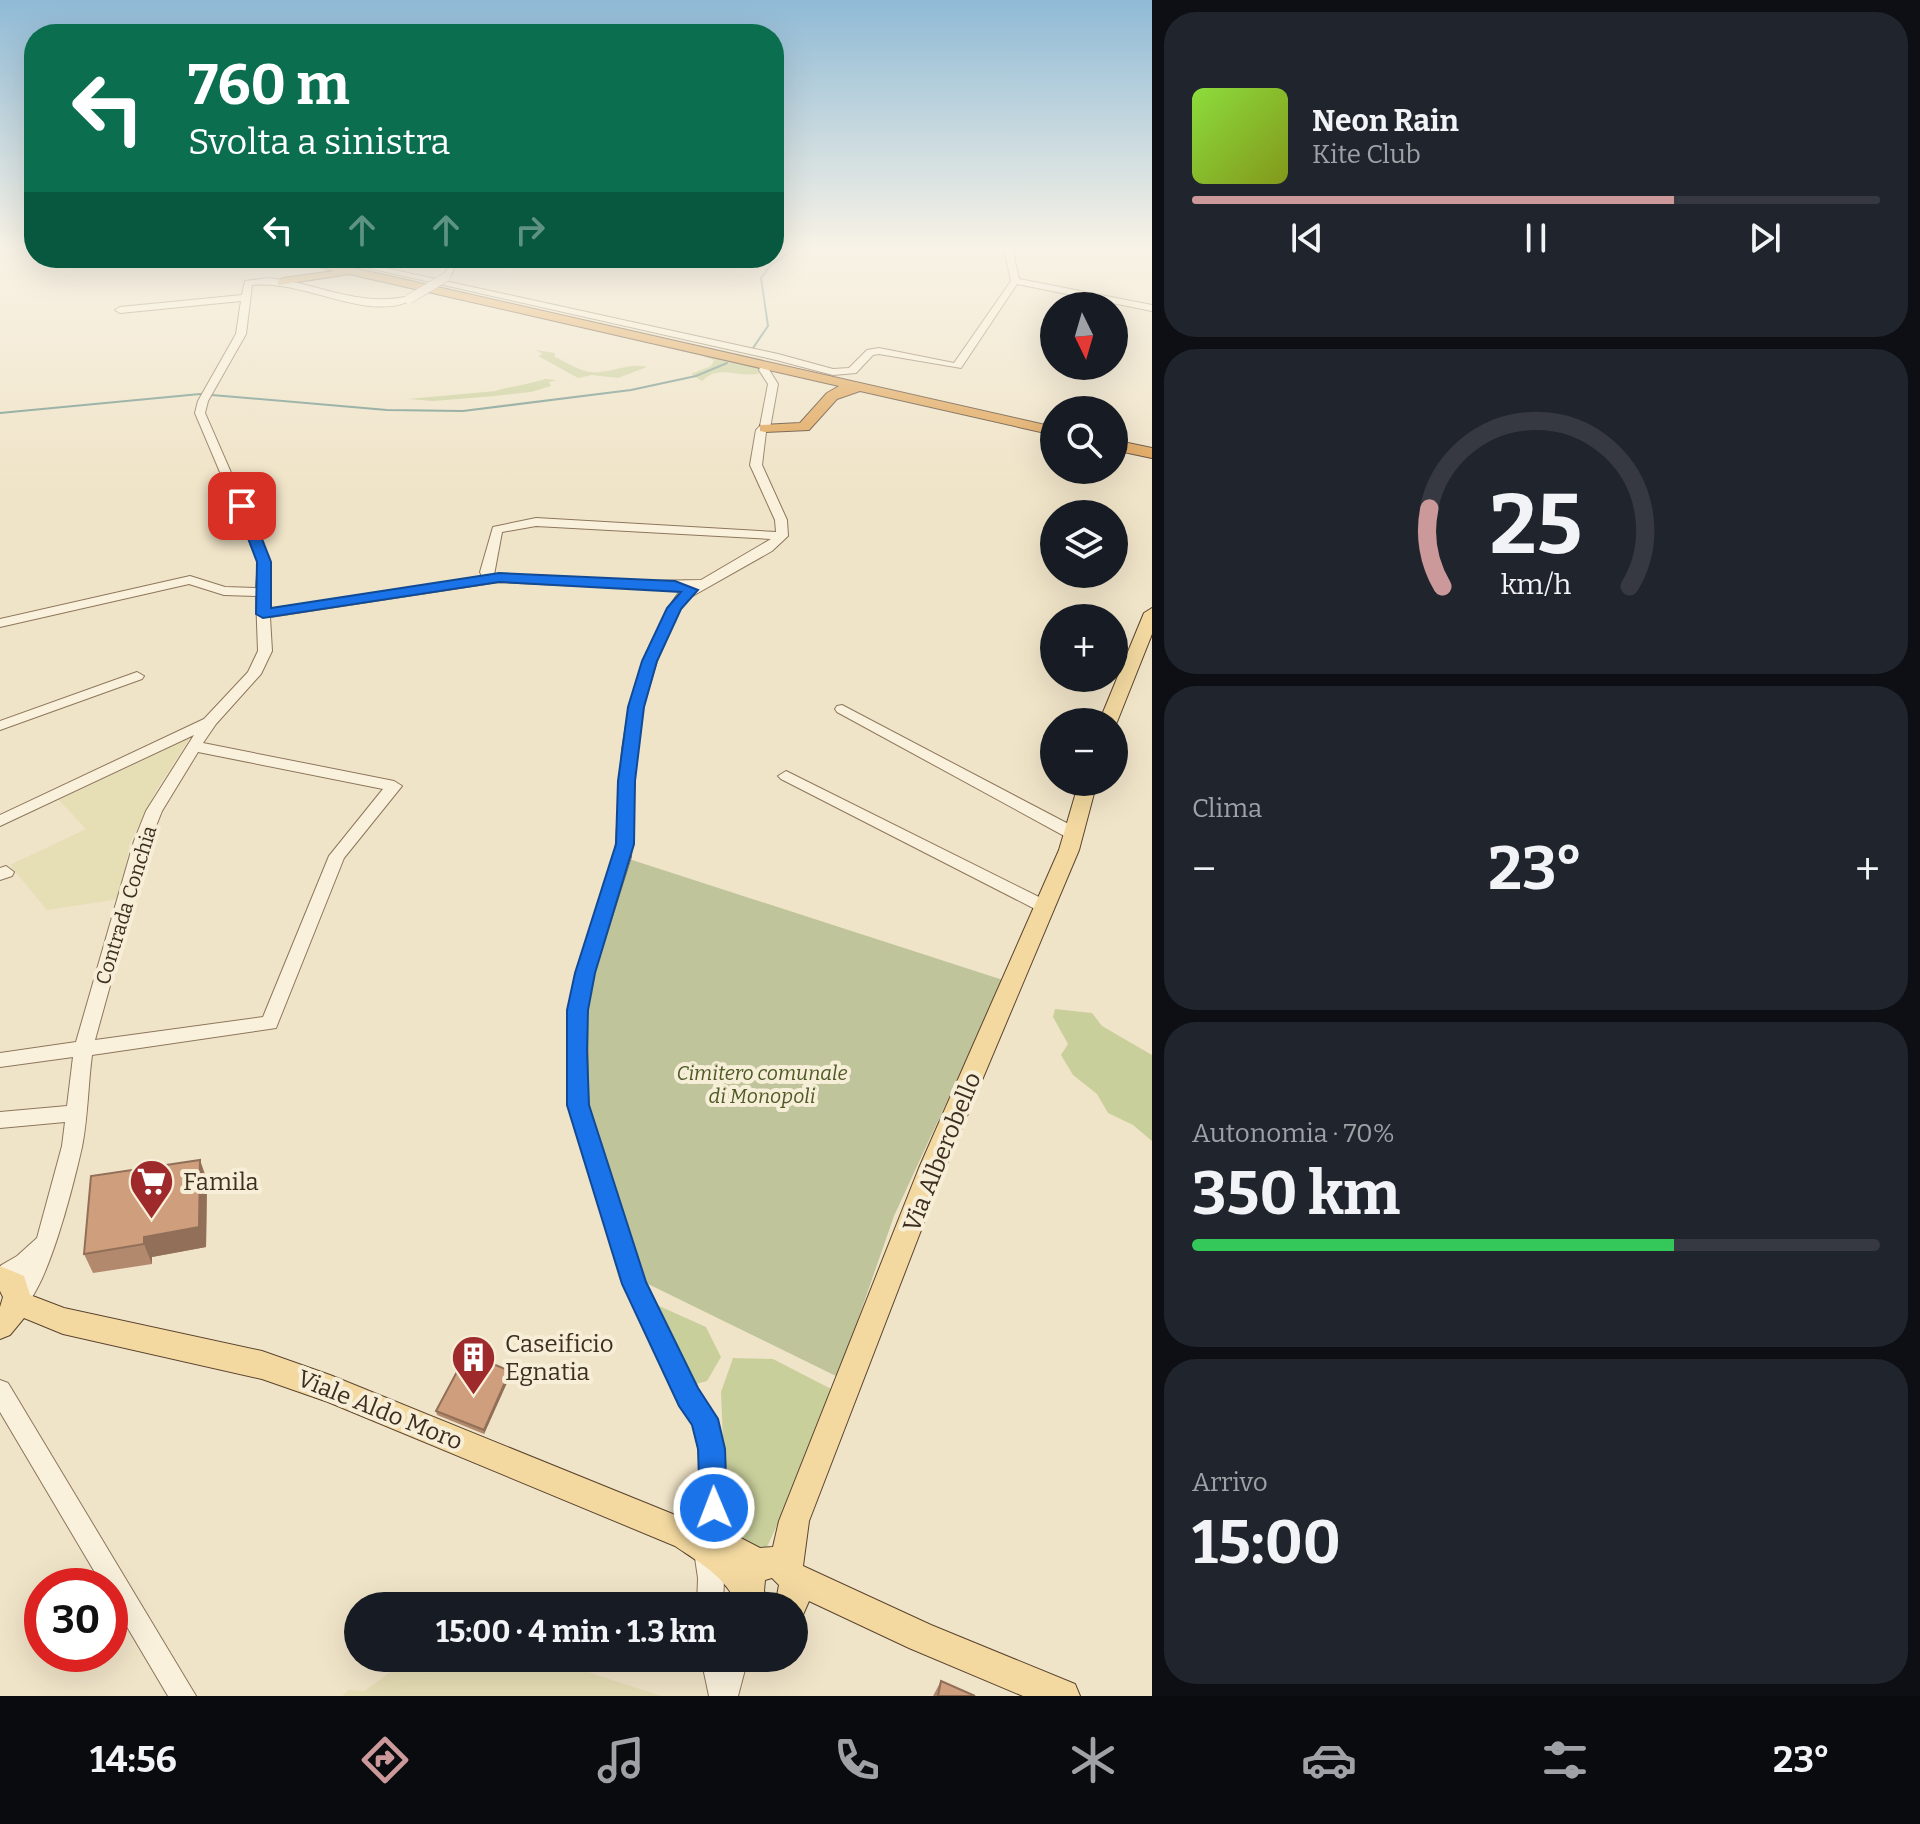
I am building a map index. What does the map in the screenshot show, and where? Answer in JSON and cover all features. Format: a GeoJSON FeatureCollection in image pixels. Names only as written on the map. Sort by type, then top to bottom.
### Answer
{"type":"FeatureCollection","features":[{"type":"Feature","properties":{"kind":"highway"},"geometry":{"type":"LineString","coordinates":[[605,327],[930,403]]}},
{"type":"Feature","properties":{"kind":"highway"},"geometry":{"type":"LineString","coordinates":[[610,327],[1040,426]]}},
{"type":"Feature","properties":{"kind":"highway"},"geometry":{"type":"LineString","coordinates":[[772,364],[819,380],[830,396]]}},
{"type":"Feature","properties":{"kind":"highway"},"geometry":{"type":"LineString","coordinates":[[759,429],[804,427],[830,396],[846,388],[1040,426]]}},
{"type":"Feature","properties":{"kind":"highway"},"geometry":{"type":"LineString","coordinates":[[1128,446],[1152,452]]}},
{"type":"Feature","properties":{"kind":"main road"},"geometry":{"type":"LineString","coordinates":[[1114,708],[1151,616]]}},
{"type":"Feature","properties":{"kind":"main road","name":"Via Alberobello"},"geometry":{"type":"LineString","coordinates":[[768,1588],[787,1554],[794,1521],[932,1168],[1045,907],[1074,834],[1084,796]]}},
{"type":"Feature","properties":{"kind":"main road"},"geometry":{"type":"LineString","coordinates":[[0,1278],[14,1285],[7,1318]]}},
{"type":"Feature","properties":{"kind":"main road","name":"Viale Aldo Moro"},"geometry":{"type":"LineString","coordinates":[[7,1318],[63,1321],[262,1365],[330,1389],[700,1540],[726,1562],[768,1588]]}},
{"type":"Feature","properties":{"kind":"main road"},"geometry":{"type":"LineString","coordinates":[[768,1588],[859,1606],[920,1637],[1063,1696]]}},
{"type":"Feature","properties":{"kind":"street","name":"Contrada Conchia"},"geometry":{"type":"LineString","coordinates":[[7,1318],[32,1278],[47,1239],[72,1146],[83,1049],[142,841],[154,811],[210,721],[254,674],[265,651],[264,562],[200,413],[243,327]]}},
{"type":"Feature","properties":{"kind":"street"},"geometry":{"type":"LineString","coordinates":[[618,327],[772,364],[833,372],[852,371],[870,352],[879,351],[957,366],[984,327]]}},
{"type":"Feature","properties":{"kind":"street"},"geometry":{"type":"LineString","coordinates":[[772,364],[773,384],[759,429],[756,465],[781,520],[782,536]]}},
{"type":"Feature","properties":{"kind":"street"},"geometry":{"type":"LineString","coordinates":[[489,579],[486,572],[497,530],[536,522],[782,536]]}},
{"type":"Feature","properties":{"kind":"street"},"geometry":{"type":"LineString","coordinates":[[263,614],[489,579],[522,578],[685,590],[766,549],[782,536]]}},
{"type":"Feature","properties":{"kind":"street"},"geometry":{"type":"LineString","coordinates":[[0,623],[190,580],[224,591],[262,592]]}},
{"type":"Feature","properties":{"kind":"street"},"geometry":{"type":"LineString","coordinates":[[685,590],[650,661],[636,707],[627,781],[625,844],[585,973],[578,1010],[578,1105],[635,1284],[688,1397],[704,1419],[711,1449],[714,1488],[700,1540],[711,1578],[710,1592]]}},
{"type":"Feature","properties":{"kind":"street"},"geometry":{"type":"LineString","coordinates":[[0,726],[137,676]]}},
{"type":"Feature","properties":{"kind":"street"},"geometry":{"type":"LineString","coordinates":[[842,709],[1074,834]]}},
{"type":"Feature","properties":{"kind":"street"},"geometry":{"type":"LineString","coordinates":[[0,821],[210,721]]}},
{"type":"Feature","properties":{"kind":"street"},"geometry":{"type":"LineString","coordinates":[[0,1060],[270,1023],[337,856],[394,786],[194,746]]}},
{"type":"Feature","properties":{"kind":"street"},"geometry":{"type":"LineString","coordinates":[[786,776],[1045,907]]}},
{"type":"Feature","properties":{"kind":"street"},"geometry":{"type":"LineString","coordinates":[[0,1120],[76,1113]]}},
{"type":"Feature","properties":{"kind":"street"},"geometry":{"type":"LineString","coordinates":[[0,1278],[25,1263],[47,1239]]}},
{"type":"Feature","properties":{"kind":"street"},"geometry":{"type":"LineString","coordinates":[[0,1391],[183,1696]]}},
{"type":"Feature","properties":{"kind":"shaded area"},"geometry":{"type":"Polygon","coordinates":[[[190,738],[157,789],[130,843],[119,899],[47,910],[10,865],[86,829],[59,800],[190,738]]]}},
{"type":"Feature","properties":{"kind":"shaded area"},"geometry":{"type":"Polygon","coordinates":[[[390,1672],[588,1672],[661,1696],[342,1696],[349,1690],[365,1691],[390,1672]]]}},
{"type":"Feature","properties":{"kind":"green space"},"geometry":{"type":"Polygon","coordinates":[[[535,350],[555,353],[555,357],[590,372],[647,367],[618,378],[592,375],[578,378],[538,356],[543,354],[535,350]]]}},
{"type":"Feature","properties":{"kind":"green space"},"geometry":{"type":"Polygon","coordinates":[[[709,355],[763,369],[763,372],[748,375],[717,373],[702,381],[691,374],[711,366],[714,360],[704,357],[709,355]]]}},
{"type":"Feature","properties":{"kind":"green space"},"geometry":{"type":"Polygon","coordinates":[[[545,379],[557,380],[549,382],[551,386],[531,392],[433,401],[408,399],[496,391],[545,379]]]}},
{"type":"Feature","properties":{"kind":"green space","name":"Cimitero comunale di Monopoli"},"geometry":{"type":"Polygon","coordinates":[[[629,859],[1003,980],[894,1216],[838,1377],[646,1283],[585,1100],[590,974],[629,859]]]}},
{"type":"Feature","properties":{"kind":"green space"},"geometry":{"type":"Polygon","coordinates":[[[1055,1009],[1092,1013],[1102,1026],[1152,1055],[1152,1141],[1133,1125],[1108,1113],[1097,1094],[1073,1075],[1061,1055],[1068,1044],[1053,1017],[1055,1009]]]}},
{"type":"Feature","properties":{"kind":"green space"},"geometry":{"type":"Polygon","coordinates":[[[657,1305],[706,1327],[721,1357],[707,1381],[696,1384],[657,1305]]]}},
{"type":"Feature","properties":{"kind":"green space"},"geometry":{"type":"Polygon","coordinates":[[[733,1358],[773,1359],[839,1393],[765,1551],[727,1535],[721,1392],[733,1358]]]}},
{"type":"Feature","properties":{"kind":"building","name":"Famila"},"geometry":{"type":"Polygon","coordinates":[[[200,1160],[199,1227],[144,1237],[144,1244],[84,1254],[91,1176],[200,1160]]]}},
{"type":"Feature","properties":{"kind":"building","name":"Caseificio Egnatia"},"geometry":{"type":"Polygon","coordinates":[[[467,1353],[510,1371],[484,1430],[436,1411],[467,1353]]]}},
{"type":"Feature","properties":{"kind":"building"},"geometry":{"type":"Polygon","coordinates":[[[941,1681],[975,1696],[938,1696],[941,1681]]]}},
{"type":"Feature","properties":{"kind":"waterway"},"geometry":{"type":"LineString","coordinates":[[753,348],[767,327]]}},
{"type":"Feature","properties":{"kind":"waterway"},"geometry":{"type":"LineString","coordinates":[[0,413],[200,394],[387,410],[463,411],[631,390],[696,376],[727,363]]}},
{"type":"Feature","properties":{"kind":"place","name":"Famila"},"geometry":{"type":"Point","coordinates":[152,1221]}},
{"type":"Feature","properties":{"kind":"place","name":"Caseificio Egnatia"},"geometry":{"type":"Point","coordinates":[474,1397]}},
{"type":"Feature","properties":{"kind":"route"},"geometry":{"type":"LineString","coordinates":[[242,506],[264,562],[263,614],[499,578],[675,585],[691,590],[674,608],[650,661],[636,707],[629,750],[623,857],[585,973],[578,1010],[576,1051],[578,1105],[635,1284],[688,1397],[704,1419],[711,1449],[714,1508]]}}]}
